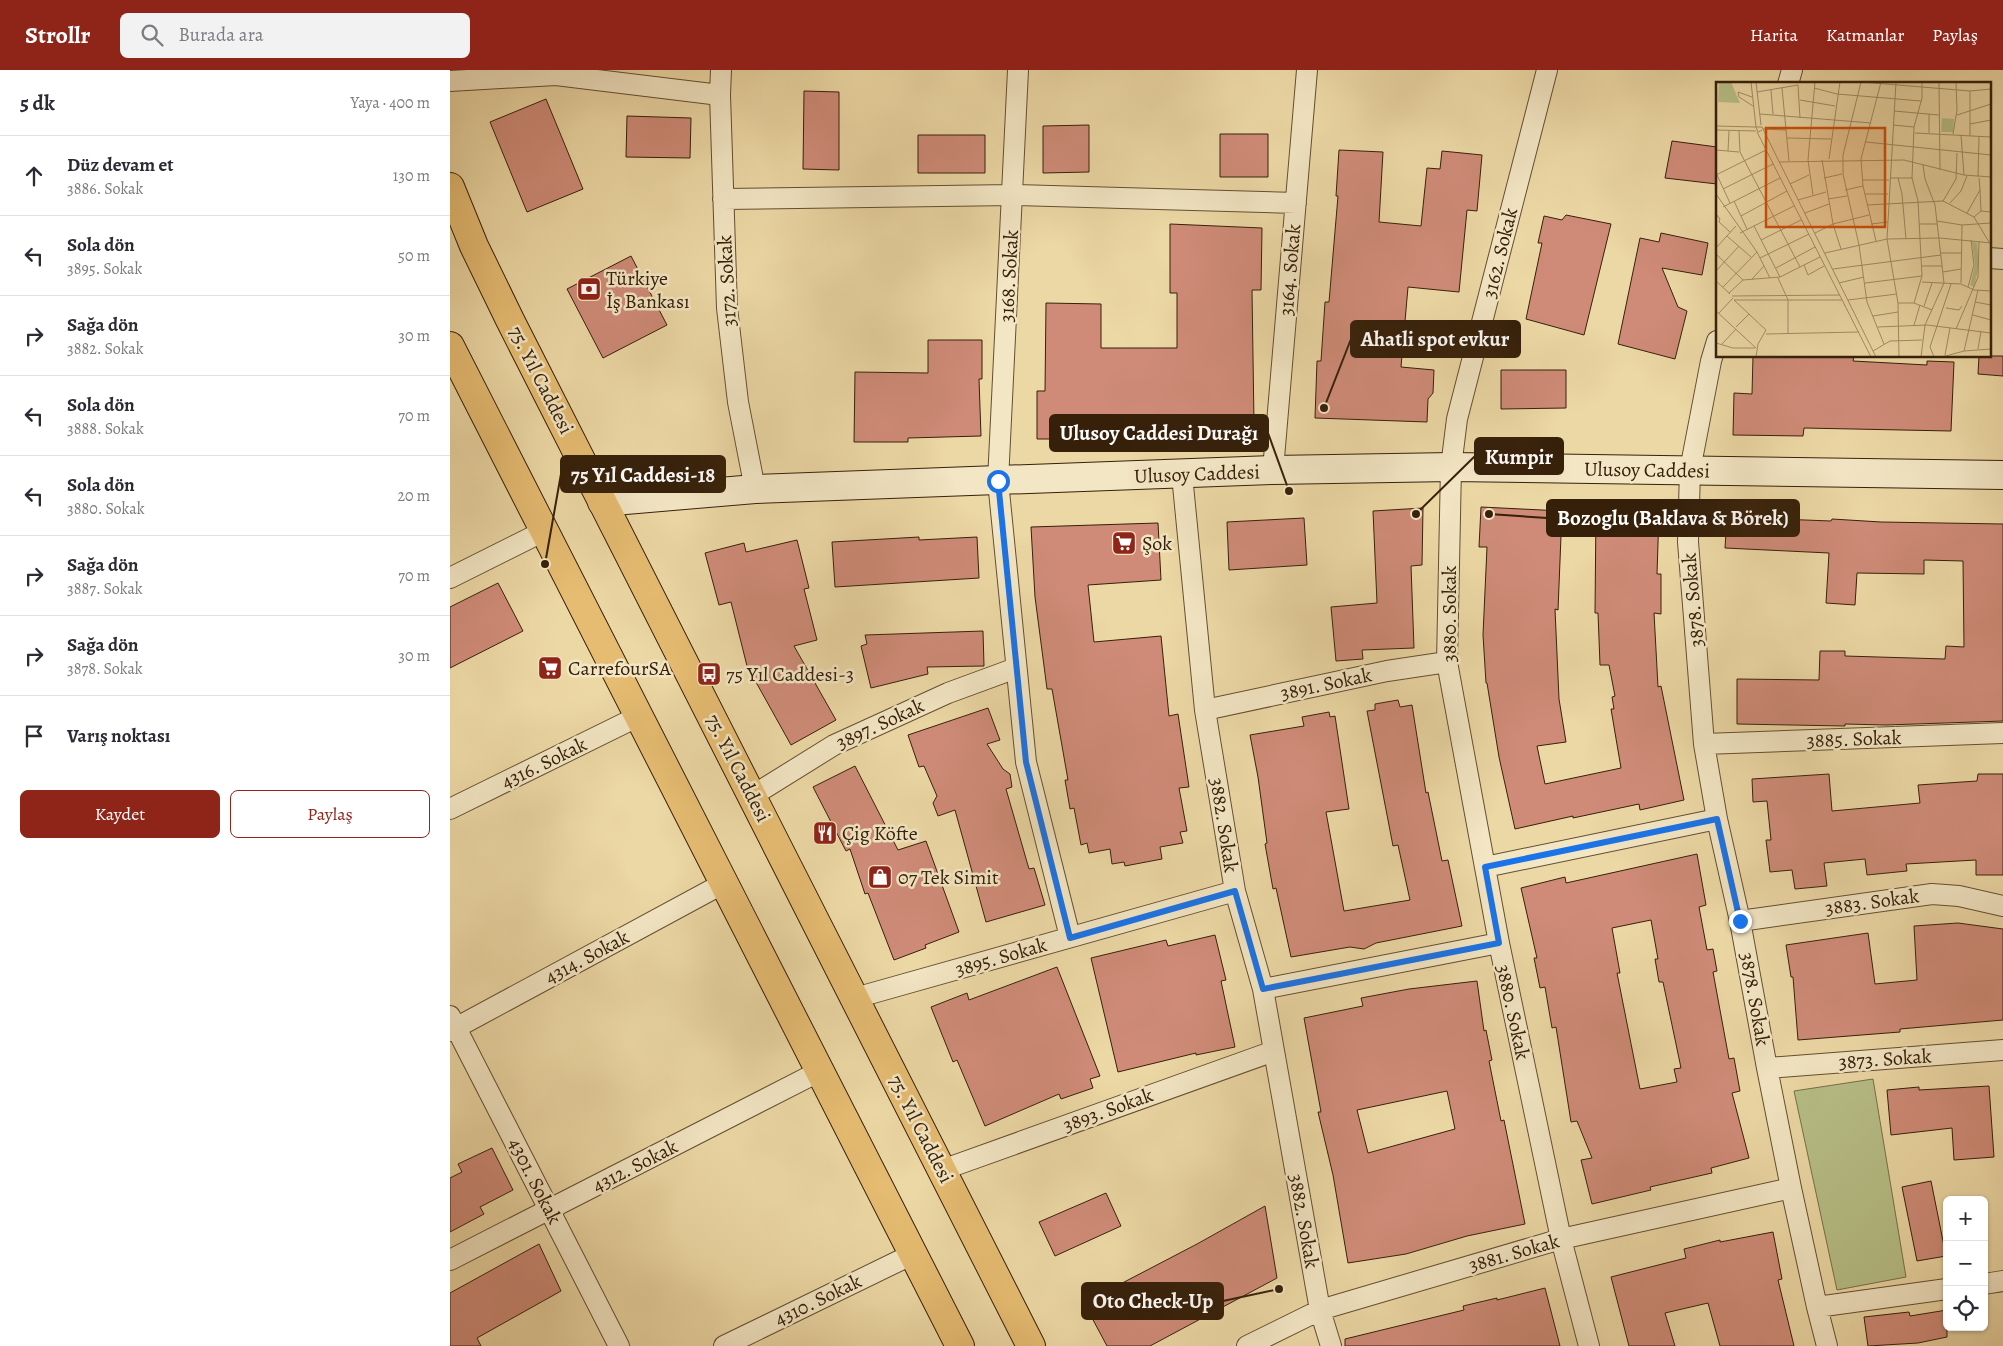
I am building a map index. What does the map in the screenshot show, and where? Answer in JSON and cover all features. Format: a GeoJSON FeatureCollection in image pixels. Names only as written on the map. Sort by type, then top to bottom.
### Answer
{"type":"FeatureCollection","features":[{"type":"Feature","properties":{"kind":"main road","name":"75. Yıl Caddesi"},"geometry":{"type":"LineString","coordinates":[[450,187],[474,246],[506,312],[1031,1346]]}},
{"type":"Feature","properties":{"kind":"main road"},"geometry":{"type":"LineString","coordinates":[[451,350],[960,1346]]}},
{"type":"Feature","properties":{"kind":"street","name":"3172. Sokak"},"geometry":{"type":"LineString","coordinates":[[721,70],[720,95],[727,308],[738,402],[755,490]]}},
{"type":"Feature","properties":{"kind":"street","name":"3168. Sokak"},"geometry":{"type":"LineString","coordinates":[[1018,70],[998,481],[1026,762],[1070,938]]}},
{"type":"Feature","properties":{"kind":"street","name":"3164. Sokak"},"geometry":{"type":"LineString","coordinates":[[1273,470],[1308,70]]}},
{"type":"Feature","properties":{"kind":"street","name":"3162. Sokak"},"geometry":{"type":"LineString","coordinates":[[1451,466],[1457,419],[1547,70]]}},
{"type":"Feature","properties":{"kind":"street"},"geometry":{"type":"LineString","coordinates":[[450,81],[556,75],[720,95]]}},
{"type":"Feature","properties":{"kind":"street"},"geometry":{"type":"LineString","coordinates":[[723,199],[1013,195],[1296,203]]}},
{"type":"Feature","properties":{"kind":"street"},"geometry":{"type":"LineString","coordinates":[[1990,258],[2003,259]]}},
{"type":"Feature","properties":{"kind":"street","name":"3878. Sokak"},"geometry":{"type":"LineString","coordinates":[[1716,344],[1711,361],[1690,470],[1688,542],[1704,744],[1717,819],[1740,921],[1791,1188],[1817,1307],[1828,1346]]}},
{"type":"Feature","properties":{"kind":"street","name":"Ulusoy Caddesi"},"geometry":{"type":"LineString","coordinates":[[602,502],[755,490],[1273,470],[1451,466],[2003,475]]}},
{"type":"Feature","properties":{"kind":"street","name":"3880. Sokak"},"geometry":{"type":"LineString","coordinates":[[1451,466],[1447,662],[1499,943],[1561,1238],[1589,1346]]}},
{"type":"Feature","properties":{"kind":"street","name":"3882. Sokak"},"geometry":{"type":"LineString","coordinates":[[1182,475],[1205,710],[1235,891],[1263,989],[1320,1310],[1332,1346]]}},
{"type":"Feature","properties":{"kind":"street"},"geometry":{"type":"LineString","coordinates":[[450,578],[544,530]]}},
{"type":"Feature","properties":{"kind":"street","name":"3891. Sokak"},"geometry":{"type":"LineString","coordinates":[[1205,710],[1387,671],[1447,662]]}},
{"type":"Feature","properties":{"kind":"street","name":"3897. Sokak"},"geometry":{"type":"LineString","coordinates":[[752,796],[834,745],[948,693],[1016,668]]}},
{"type":"Feature","properties":{"kind":"street","name":"4316. Sokak"},"geometry":{"type":"LineString","coordinates":[[450,809],[639,716]]}},
{"type":"Feature","properties":{"kind":"street","name":"3885. Sokak"},"geometry":{"type":"LineString","coordinates":[[1704,744],[2003,734]]}},
{"type":"Feature","properties":{"kind":"street"},"geometry":{"type":"LineString","coordinates":[[1485,867],[1717,819]]}},
{"type":"Feature","properties":{"kind":"street","name":"4314. Sokak"},"geometry":{"type":"LineString","coordinates":[[452,1025],[724,883]]}},
{"type":"Feature","properties":{"kind":"street","name":"3895. Sokak"},"geometry":{"type":"LineString","coordinates":[[854,998],[1235,891]]}},
{"type":"Feature","properties":{"kind":"street","name":"3883. Sokak"},"geometry":{"type":"LineString","coordinates":[[1740,921],[1932,894],[1959,896],[2003,906]]}},
{"type":"Feature","properties":{"kind":"street"},"geometry":{"type":"LineString","coordinates":[[1263,989],[1499,943]]}},
{"type":"Feature","properties":{"kind":"street","name":"4301. Sokak"},"geometry":{"type":"LineString","coordinates":[[452,1025],[619,1346]]}},
{"type":"Feature","properties":{"kind":"street","name":"3873. Sokak"},"geometry":{"type":"LineString","coordinates":[[1767,1068],[2003,1050]]}},
{"type":"Feature","properties":{"kind":"street","name":"3893. Sokak"},"geometry":{"type":"LineString","coordinates":[[942,1170],[1274,1051]]}},
{"type":"Feature","properties":{"kind":"street","name":"4312. Sokak"},"geometry":{"type":"LineString","coordinates":[[450,1260],[820,1071]]}},
{"type":"Feature","properties":{"kind":"street","name":"3881. Sokak"},"geometry":{"type":"LineString","coordinates":[[1247,1346],[1320,1310],[1561,1238],[1791,1188]]}},
{"type":"Feature","properties":{"kind":"street","name":"4310. Sokak"},"geometry":{"type":"LineString","coordinates":[[724,1346],[913,1254]]}},
{"type":"Feature","properties":{"kind":"street"},"geometry":{"type":"LineString","coordinates":[[1988,1283],[2003,1281]]}},
{"type":"Feature","properties":{"kind":"street"},"geometry":{"type":"LineString","coordinates":[[1817,1307],[1943,1290]]}},
{"type":"Feature","properties":{"kind":"green space"},"geometry":{"type":"Polygon","coordinates":[[[1873,1079],[1906,1277],[1837,1290],[1794,1091],[1873,1079]]]}},
{"type":"Feature","properties":{"kind":"building"},"geometry":{"type":"Polygon","coordinates":[[[804,91],[839,92],[839,170],[803,169],[804,91]]]}},
{"type":"Feature","properties":{"kind":"building"},"geometry":{"type":"Polygon","coordinates":[[[546,99],[583,189],[527,212],[490,122],[546,99]]]}},
{"type":"Feature","properties":{"kind":"building"},"geometry":{"type":"Polygon","coordinates":[[[627,116],[691,118],[690,158],[626,157],[627,116]]]}},
{"type":"Feature","properties":{"kind":"building"},"geometry":{"type":"Polygon","coordinates":[[[1089,125],[1089,172],[1043,173],[1043,126],[1089,125]]]}},
{"type":"Feature","properties":{"kind":"building"},"geometry":{"type":"Polygon","coordinates":[[[1220,134],[1268,134],[1268,177],[1220,177],[1220,134]]]}},
{"type":"Feature","properties":{"kind":"building"},"geometry":{"type":"Polygon","coordinates":[[[918,135],[985,135],[985,173],[918,173],[918,135]]]}},
{"type":"Feature","properties":{"kind":"building"},"geometry":{"type":"Polygon","coordinates":[[[1672,141],[1716,147],[1716,184],[1665,178],[1672,141]]]}},
{"type":"Feature","properties":{"kind":"building"},"geometry":{"type":"Polygon","coordinates":[[[1339,150],[1383,152],[1379,222],[1421,226],[1427,168],[1440,169],[1442,151],[1482,155],[1477,211],[1467,210],[1459,292],[1408,287],[1401,367],[1434,370],[1433,393],[1428,399],[1427,422],[1315,418],[1317,361],[1321,361],[1325,302],[1329,302],[1338,196],[1336,196],[1339,150]]]}},
{"type":"Feature","properties":{"kind":"building"},"geometry":{"type":"Polygon","coordinates":[[[1566,215],[1611,224],[1584,335],[1526,319],[1542,243],[1538,243],[1544,216],[1562,220],[1566,215]]]}},
{"type":"Feature","properties":{"kind":"building"},"geometry":{"type":"Polygon","coordinates":[[[1170,224],[1262,228],[1261,290],[1252,290],[1254,424],[1103,427],[1103,439],[1037,439],[1037,391],[1045,391],[1046,303],[1101,304],[1101,348],[1177,348],[1177,293],[1170,293],[1170,224]]]}},
{"type":"Feature","properties":{"kind":"building"},"geometry":{"type":"Polygon","coordinates":[[[1661,233],[1708,243],[1702,275],[1662,268],[1678,307],[1687,311],[1675,359],[1618,344],[1640,238],[1659,242],[1661,233]]]}},
{"type":"Feature","properties":{"kind":"building"},"geometry":{"type":"Polygon","coordinates":[[[631,256],[667,325],[603,358],[567,289],[631,256]]]}},
{"type":"Feature","properties":{"kind":"building"},"geometry":{"type":"Polygon","coordinates":[[[928,340],[982,340],[982,379],[979,379],[981,436],[908,438],[908,442],[854,442],[855,372],[928,373],[928,340]]]}},
{"type":"Feature","properties":{"kind":"building"},"geometry":{"type":"Polygon","coordinates":[[[2003,356],[2003,376],[1978,374],[1979,358],[2003,356]]]}},
{"type":"Feature","properties":{"kind":"building"},"geometry":{"type":"Polygon","coordinates":[[[1753,358],[1854,358],[1853,361],[1927,365],[1927,361],[1954,362],[1951,431],[1804,428],[1803,436],[1733,435],[1734,393],[1752,394],[1753,358]]]}},
{"type":"Feature","properties":{"kind":"building"},"geometry":{"type":"Polygon","coordinates":[[[1501,370],[1566,370],[1566,408],[1501,409],[1501,370]]]}},
{"type":"Feature","properties":{"kind":"building"},"geometry":{"type":"Polygon","coordinates":[[[1481,507],[1562,511],[1558,610],[1555,609],[1559,699],[1566,742],[1537,746],[1545,784],[1621,768],[1611,709],[1614,709],[1612,697],[1615,696],[1609,665],[1600,665],[1598,613],[1595,613],[1596,511],[1659,512],[1657,574],[1661,574],[1661,614],[1654,613],[1658,687],[1661,686],[1684,800],[1640,810],[1639,804],[1515,829],[1499,757],[1486,683],[1483,635],[1487,547],[1479,547],[1481,507]]]}},
{"type":"Feature","properties":{"kind":"building"},"geometry":{"type":"Polygon","coordinates":[[[1423,508],[1422,565],[1411,566],[1414,648],[1362,650],[1363,659],[1336,661],[1331,607],[1377,603],[1373,511],[1423,508]]]}},
{"type":"Feature","properties":{"kind":"building"},"geometry":{"type":"Polygon","coordinates":[[[1727,517],[2003,524],[2003,721],[1886,725],[1845,724],[1845,726],[1737,724],[1737,679],[1819,680],[1820,651],[1845,651],[1845,656],[1945,659],[1946,646],[1964,647],[1963,561],[1924,560],[1924,574],[1857,573],[1855,605],[1826,603],[1829,553],[1725,548],[1727,517]]]}},
{"type":"Feature","properties":{"kind":"building"},"geometry":{"type":"Polygon","coordinates":[[[1304,518],[1307,565],[1229,570],[1227,522],[1304,518]]]}},
{"type":"Feature","properties":{"kind":"building"},"geometry":{"type":"Polygon","coordinates":[[[1158,523],[1161,580],[1088,585],[1094,642],[1161,636],[1169,716],[1178,714],[1189,787],[1179,788],[1187,831],[1180,832],[1183,843],[1160,847],[1162,859],[1125,866],[1124,862],[1112,864],[1110,849],[1089,853],[1087,843],[1081,845],[1074,808],[1070,809],[1065,780],[1068,780],[1052,689],[1047,689],[1035,597],[1031,527],[1158,523]]]}},
{"type":"Feature","properties":{"kind":"building"},"geometry":{"type":"Polygon","coordinates":[[[919,537],[919,540],[977,537],[979,578],[835,587],[832,542],[919,537]]]}},
{"type":"Feature","properties":{"kind":"building"},"geometry":{"type":"Polygon","coordinates":[[[797,540],[809,588],[804,589],[817,640],[794,646],[836,720],[791,745],[747,666],[731,602],[719,605],[705,553],[744,543],[746,552],[797,540]]]}},
{"type":"Feature","properties":{"kind":"building"},"geometry":{"type":"Polygon","coordinates":[[[498,583],[523,631],[450,668],[450,607],[498,583]]]}},
{"type":"Feature","properties":{"kind":"building"},"geometry":{"type":"Polygon","coordinates":[[[983,631],[984,666],[927,667],[928,674],[871,688],[861,646],[867,644],[865,635],[983,631]]]}},
{"type":"Feature","properties":{"kind":"building"},"geometry":{"type":"Polygon","coordinates":[[[1398,700],[1400,707],[1412,705],[1426,793],[1428,792],[1442,861],[1448,860],[1462,926],[1376,943],[1364,949],[1350,947],[1291,957],[1276,888],[1273,889],[1265,844],[1267,843],[1258,777],[1250,735],[1304,726],[1302,717],[1329,712],[1330,717],[1335,716],[1349,809],[1326,812],[1344,911],[1410,900],[1398,845],[1393,846],[1367,711],[1375,710],[1375,704],[1398,700]]]}},
{"type":"Feature","properties":{"kind":"building"},"geometry":{"type":"Polygon","coordinates":[[[988,708],[1000,740],[987,744],[1003,769],[1010,774],[1012,787],[1006,789],[1029,869],[1034,868],[1045,905],[986,922],[955,810],[938,816],[933,803],[937,796],[924,766],[919,767],[908,735],[988,708]]]}},
{"type":"Feature","properties":{"kind":"building"},"geometry":{"type":"Polygon","coordinates":[[[855,766],[898,850],[926,841],[959,932],[925,945],[926,948],[894,960],[868,893],[865,894],[850,849],[846,851],[813,787],[855,766]]]}},
{"type":"Feature","properties":{"kind":"building"},"geometry":{"type":"Polygon","coordinates":[[[1829,774],[1832,811],[1920,803],[1918,785],[1977,781],[1978,774],[2003,774],[2003,875],[1976,875],[1976,860],[1906,864],[1907,871],[1867,875],[1865,859],[1824,863],[1827,886],[1795,889],[1792,870],[1770,872],[1766,840],[1771,840],[1767,801],[1753,802],[1752,779],[1829,774]]]}},
{"type":"Feature","properties":{"kind":"building"},"geometry":{"type":"Polygon","coordinates":[[[1697,854],[1706,905],[1699,907],[1707,950],[1713,949],[1717,971],[1713,972],[1729,1059],[1734,1058],[1740,1091],[1732,1093],[1749,1158],[1711,1168],[1712,1173],[1650,1187],[1651,1190],[1592,1204],[1581,1160],[1592,1158],[1577,1121],[1571,1122],[1556,1027],[1552,1028],[1545,987],[1540,988],[1534,958],[1537,958],[1521,888],[1565,877],[1566,883],[1697,854]],[[1651,920],[1612,928],[1620,973],[1617,973],[1640,1089],[1677,1082],[1674,1069],[1681,1068],[1663,982],[1659,982],[1655,959],[1658,959],[1651,920]]]}},
{"type":"Feature","properties":{"kind":"building"},"geometry":{"type":"Polygon","coordinates":[[[1958,923],[2003,929],[2003,1020],[1900,1029],[1900,1032],[1798,1040],[1793,977],[1791,977],[1786,945],[1868,933],[1875,984],[1917,980],[1914,926],[1958,923]]]}},
{"type":"Feature","properties":{"kind":"building"},"geometry":{"type":"Polygon","coordinates":[[[1215,935],[1226,980],[1221,981],[1235,1047],[1196,1055],[1196,1053],[1118,1072],[1091,958],[1166,940],[1168,946],[1215,935]]]}},
{"type":"Feature","properties":{"kind":"building"},"geometry":{"type":"Polygon","coordinates":[[[1057,967],[1100,1076],[1090,1079],[1093,1088],[1061,1099],[1059,1094],[985,1126],[957,1060],[953,1062],[931,1007],[967,993],[969,1000],[1057,967]]]}},
{"type":"Feature","properties":{"kind":"building"},"geometry":{"type":"Polygon","coordinates":[[[1477,981],[1484,1031],[1486,1030],[1492,1060],[1489,1061],[1501,1121],[1504,1120],[1525,1224],[1467,1236],[1406,1254],[1348,1263],[1333,1175],[1318,1112],[1321,1112],[1304,1018],[1363,1006],[1361,998],[1409,989],[1477,981]],[[1447,1091],[1357,1110],[1368,1153],[1455,1129],[1447,1091]]]}},
{"type":"Feature","properties":{"kind":"building"},"geometry":{"type":"Polygon","coordinates":[[[1989,1086],[1994,1157],[1954,1160],[1952,1128],[1891,1135],[1887,1090],[1919,1087],[1919,1090],[1989,1086]]]}},
{"type":"Feature","properties":{"kind":"building"},"geometry":{"type":"Polygon","coordinates":[[[492,1148],[513,1190],[480,1207],[484,1214],[450,1232],[450,1178],[462,1172],[458,1164],[492,1148]]]}},
{"type":"Feature","properties":{"kind":"building"},"geometry":{"type":"Polygon","coordinates":[[[1931,1181],[1943,1241],[1943,1257],[1917,1261],[1902,1187],[1931,1181]]]}},
{"type":"Feature","properties":{"kind":"building"},"geometry":{"type":"Polygon","coordinates":[[[1106,1193],[1121,1226],[1055,1256],[1039,1222],[1106,1193]]]}},
{"type":"Feature","properties":{"kind":"building"},"geometry":{"type":"Polygon","coordinates":[[[1265,1206],[1277,1278],[1150,1346],[1107,1346],[1084,1303],[1265,1206]]]}},
{"type":"Feature","properties":{"kind":"building"},"geometry":{"type":"Polygon","coordinates":[[[1773,1232],[1782,1279],[1778,1280],[1794,1346],[1720,1346],[1708,1303],[1665,1313],[1675,1346],[1629,1346],[1611,1277],[1686,1258],[1684,1249],[1720,1240],[1720,1242],[1773,1232]]]}},
{"type":"Feature","properties":{"kind":"building"},"geometry":{"type":"Polygon","coordinates":[[[539,1244],[561,1291],[477,1338],[481,1346],[450,1346],[450,1293],[539,1244]]]}},
{"type":"Feature","properties":{"kind":"building"},"geometry":{"type":"Polygon","coordinates":[[[1545,1288],[1560,1346],[1345,1346],[1345,1339],[1464,1310],[1463,1306],[1545,1288]]]}},
{"type":"Feature","properties":{"kind":"building"},"geometry":{"type":"Polygon","coordinates":[[[1943,1311],[1943,1331],[1947,1331],[1947,1337],[1918,1343],[1868,1346],[1864,1317],[1909,1312],[1910,1316],[1943,1311]]]}},
{"type":"Feature","properties":{"kind":"place","name":"Türkiye İş Bankası"},"geometry":{"type":"Point","coordinates":[589,289]}},
{"type":"Feature","properties":{"kind":"place","name":"Ahatli spot evkur"},"geometry":{"type":"Point","coordinates":[1324,408]}},
{"type":"Feature","properties":{"kind":"place","name":"Ulusoy Caddesi Durağı"},"geometry":{"type":"Point","coordinates":[1289,491]}},
{"type":"Feature","properties":{"kind":"place","name":"Kumpir"},"geometry":{"type":"Point","coordinates":[1416,514]}},
{"type":"Feature","properties":{"kind":"place","name":"Bozoglu (Baklava & Börek)"},"geometry":{"type":"Point","coordinates":[1489,514]}},
{"type":"Feature","properties":{"kind":"place","name":"Şok"},"geometry":{"type":"Point","coordinates":[1124,543]}},
{"type":"Feature","properties":{"kind":"place","name":"75 Yıl Caddesi-18"},"geometry":{"type":"Point","coordinates":[545,564]}},
{"type":"Feature","properties":{"kind":"place","name":"CarrefourSA"},"geometry":{"type":"Point","coordinates":[550,668]}},
{"type":"Feature","properties":{"kind":"place","name":"75 Yıl Caddesi-3"},"geometry":{"type":"Point","coordinates":[709,674]}},
{"type":"Feature","properties":{"kind":"place","name":"Çig Köfte"},"geometry":{"type":"Point","coordinates":[825,833]}},
{"type":"Feature","properties":{"kind":"place","name":"07 Tek Simit"},"geometry":{"type":"Point","coordinates":[880,877]}},
{"type":"Feature","properties":{"kind":"place","name":"Oto Check-Up"},"geometry":{"type":"Point","coordinates":[1279,1289]}},
{"type":"Feature","properties":{"kind":"route"},"geometry":{"type":"LineString","coordinates":[[998,481],[1026,762],[1070,938],[1235,891],[1263,989],[1499,943],[1485,867],[1717,819],[1740,921]]}}]}
